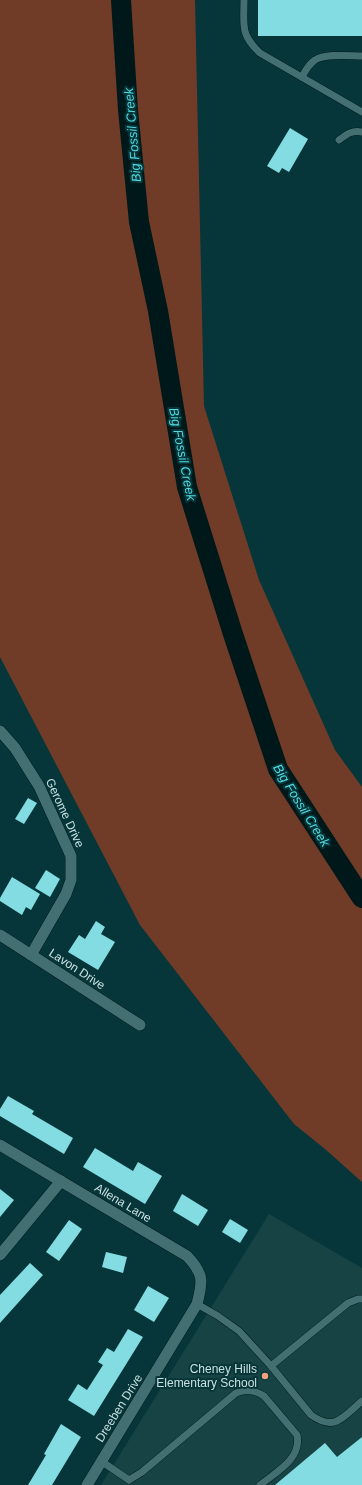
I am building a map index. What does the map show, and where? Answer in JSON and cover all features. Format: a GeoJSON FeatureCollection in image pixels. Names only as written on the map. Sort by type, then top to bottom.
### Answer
{"type":"FeatureCollection","features":[{"type":"Feature","properties":{"kind":"street","name":"Gerome Drive"},"geometry":{"type":"LineString","coordinates":[[0,731],[15,748],[39,786],[71,856],[71,880],[66,894],[31,955]]}},
{"type":"Feature","properties":{"kind":"street","name":"Lavon Drive"},"geometry":{"type":"LineString","coordinates":[[0,935],[140,1025]]}},
{"type":"Feature","properties":{"kind":"street","name":"Allena Lane"},"geometry":{"type":"LineString","coordinates":[[0,1145],[187,1256],[197,1267],[201,1277],[201,1288],[197,1304]]}},
{"type":"Feature","properties":{"kind":"street"},"geometry":{"type":"LineString","coordinates":[[0,1255],[61,1181]]}},
{"type":"Feature","properties":{"kind":"street","name":"Dreeben Drive"},"geometry":{"type":"LineString","coordinates":[[87,1485],[197,1304]]}},
{"type":"Feature","properties":{"kind":"lane"},"geometry":{"type":"LineString","coordinates":[[244,0],[244,31],[250,44],[260,53],[362,112]]}},
{"type":"Feature","properties":{"kind":"lane"},"geometry":{"type":"LineString","coordinates":[[302,77],[308,65],[315,59],[322,56],[362,56]]}},
{"type":"Feature","properties":{"kind":"lane"},"geometry":{"type":"LineString","coordinates":[[339,140],[349,133],[355,131],[362,132]]}},
{"type":"Feature","properties":{"kind":"lane"},"geometry":{"type":"LineString","coordinates":[[271,1366],[348,1303],[358,1298],[362,1298]]}},
{"type":"Feature","properties":{"kind":"lane"},"geometry":{"type":"LineString","coordinates":[[197,1304],[218,1316],[239,1331],[271,1366],[311,1415],[317,1420],[326,1423],[336,1423],[362,1401]]}},
{"type":"Feature","properties":{"kind":"lane"},"geometry":{"type":"LineString","coordinates":[[102,1461],[129,1482],[236,1393],[250,1390],[258,1392],[264,1396],[296,1435],[298,1442],[294,1457],[260,1485]]}},
{"type":"Feature","properties":{"kind":"shaded area"},"geometry":{"type":"Polygon","coordinates":[[[0,0],[195,0],[204,406],[259,580],[335,750],[362,787],[362,1182],[294,1124],[140,925],[0,657],[0,0]]]}},
{"type":"Feature","properties":{"kind":"shaded area","name":"Cheney Hills Elementary School"},"geometry":{"type":"Polygon","coordinates":[[[269,1214],[362,1268],[362,1485],[101,1485],[269,1214]]]}},
{"type":"Feature","properties":{"kind":"building"},"geometry":{"type":"Polygon","coordinates":[[[258,0],[362,0],[362,36],[258,36],[258,0]]]}},
{"type":"Feature","properties":{"kind":"building"},"geometry":{"type":"Polygon","coordinates":[[[290,128],[308,139],[289,172],[282,168],[279,173],[267,166],[290,128]]]}},
{"type":"Feature","properties":{"kind":"building"},"geometry":{"type":"Polygon","coordinates":[[[28,798],[37,803],[24,824],[15,819],[28,798]]]}},
{"type":"Feature","properties":{"kind":"building"},"geometry":{"type":"Polygon","coordinates":[[[46,870],[60,879],[50,897],[35,888],[46,870]]]}},
{"type":"Feature","properties":{"kind":"building"},"geometry":{"type":"Polygon","coordinates":[[[12,877],[40,894],[31,910],[26,907],[22,915],[0,901],[0,898],[12,877]]]}},
{"type":"Feature","properties":{"kind":"building"},"geometry":{"type":"Polygon","coordinates":[[[96,921],[105,927],[101,934],[115,942],[98,970],[68,952],[79,935],[85,939],[96,921]]]}},
{"type":"Feature","properties":{"kind":"building"},"geometry":{"type":"Polygon","coordinates":[[[8,1096],[34,1111],[32,1114],[73,1138],[64,1154],[0,1116],[0,1109],[8,1096]]]}},
{"type":"Feature","properties":{"kind":"building"},"geometry":{"type":"Polygon","coordinates":[[[95,1148],[133,1171],[138,1162],[162,1176],[145,1204],[83,1167],[95,1148]]]}},
{"type":"Feature","properties":{"kind":"building"},"geometry":{"type":"Polygon","coordinates":[[[0,1189],[14,1200],[0,1217],[0,1189]]]}},
{"type":"Feature","properties":{"kind":"building"},"geometry":{"type":"Polygon","coordinates":[[[182,1194],[208,1210],[198,1226],[173,1211],[182,1194]]]}},
{"type":"Feature","properties":{"kind":"building"},"geometry":{"type":"Polygon","coordinates":[[[230,1219],[248,1230],[240,1243],[222,1232],[230,1219]]]}},
{"type":"Feature","properties":{"kind":"building"},"geometry":{"type":"Polygon","coordinates":[[[69,1220],[82,1229],[59,1261],[46,1252],[69,1220]]]}},
{"type":"Feature","properties":{"kind":"building"},"geometry":{"type":"Polygon","coordinates":[[[106,1252],[127,1257],[123,1273],[102,1267],[106,1252]]]}},
{"type":"Feature","properties":{"kind":"building"},"geometry":{"type":"Polygon","coordinates":[[[30,1263],[43,1275],[0,1323],[0,1295],[30,1263]]]}},
{"type":"Feature","properties":{"kind":"building"},"geometry":{"type":"Polygon","coordinates":[[[148,1286],[169,1298],[154,1322],[134,1310],[148,1286]]]}},
{"type":"Feature","properties":{"kind":"building"},"geometry":{"type":"Polygon","coordinates":[[[128,1329],[143,1337],[94,1416],[68,1400],[78,1384],[87,1390],[103,1365],[98,1362],[107,1348],[114,1352],[128,1329]]]}},
{"type":"Feature","properties":{"kind":"building"},"geometry":{"type":"Polygon","coordinates":[[[61,1424],[81,1437],[52,1485],[28,1485],[46,1455],[44,1454],[61,1424]]]}},
{"type":"Feature","properties":{"kind":"building"},"geometry":{"type":"Polygon","coordinates":[[[362,1437],[362,1485],[275,1485],[325,1443],[337,1457],[362,1437]]]}},
{"type":"Feature","properties":{"kind":"waterway","name":"Big Fossil Creek"},"geometry":{"type":"LineString","coordinates":[[121,0],[128,110],[139,222],[158,311],[187,487],[233,634],[278,769],[362,898]]}},
{"type":"Feature","properties":{"kind":"place","name":"Cheney Hills Elementary School"},"geometry":{"type":"Point","coordinates":[265,1376]}}]}
